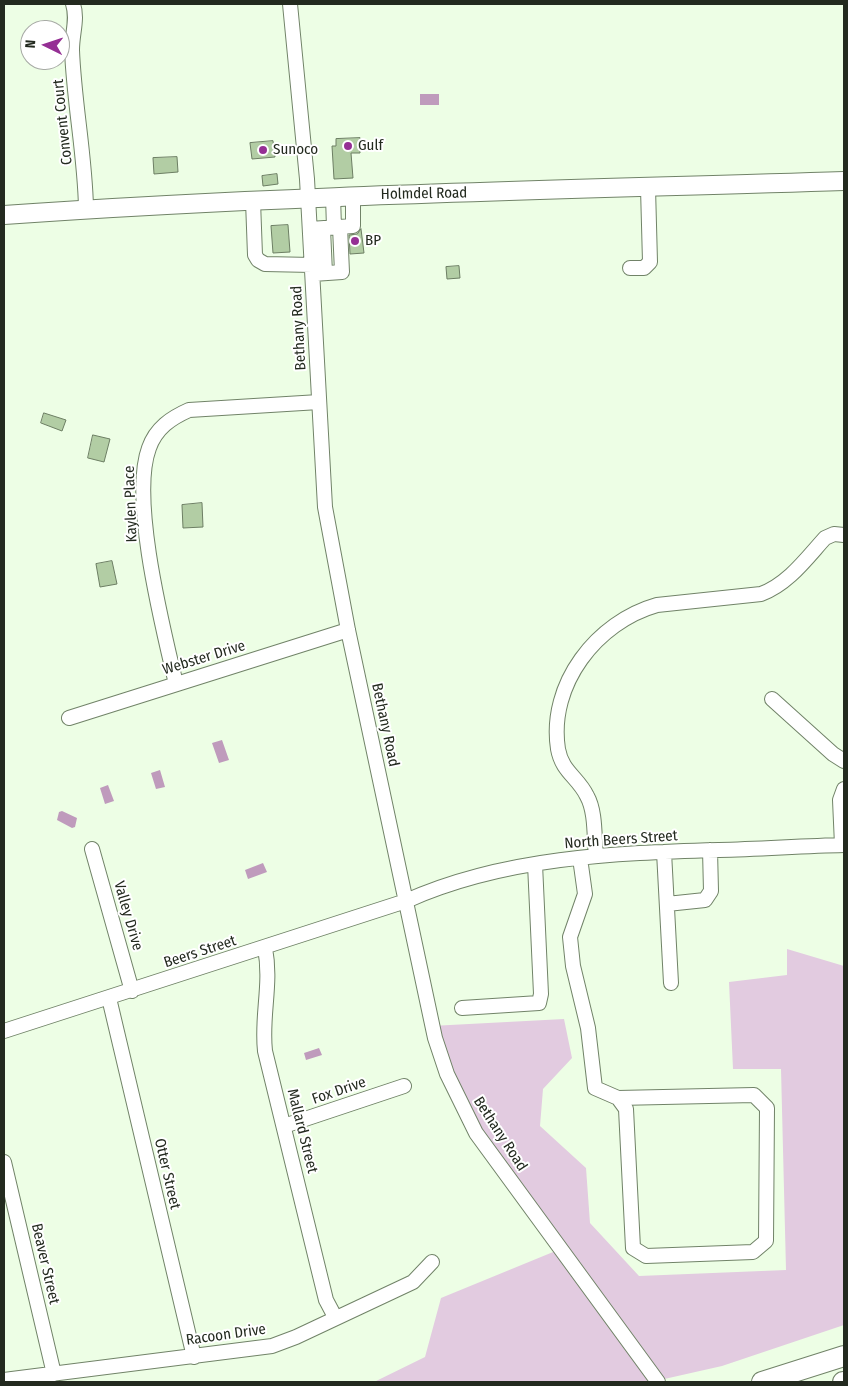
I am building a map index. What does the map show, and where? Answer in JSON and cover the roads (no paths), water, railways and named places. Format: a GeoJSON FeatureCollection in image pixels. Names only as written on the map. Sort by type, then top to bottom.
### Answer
{"type":"FeatureCollection","features":[{"type":"Feature","properties":{"kind":"highway"},"geometry":{"type":"LineString","coordinates":[[762,1382],[844,1356]]}},
{"type":"Feature","properties":{"kind":"main road","name":"Holmdel Road"},"geometry":{"type":"LineString","coordinates":[[4,215],[86,208],[308,197],[844,181]]}},
{"type":"Feature","properties":{"kind":"street","name":"Convent Court"},"geometry":{"type":"LineString","coordinates":[[73,4],[76,14],[72,50],[86,208]]}},
{"type":"Feature","properties":{"kind":"street","name":"Bethany Road"},"geometry":{"type":"LineString","coordinates":[[290,4],[308,197],[327,228],[317,271],[319,402],[325,507],[348,630],[435,1038],[447,1074],[464,1111],[489,1152],[655,1378]]}},
{"type":"Feature","properties":{"kind":"street"},"geometry":{"type":"LineString","coordinates":[[630,268],[644,268],[650,262],[648,188]]}},
{"type":"Feature","properties":{"kind":"street"},"geometry":{"type":"LineString","coordinates":[[253,201],[255,255],[258,260],[265,264],[317,271],[342,272],[327,228],[333,196]]}},
{"type":"Feature","properties":{"kind":"street"},"geometry":{"type":"LineString","coordinates":[[327,228],[353,226],[353,196]]}},
{"type":"Feature","properties":{"kind":"street","name":"Kaylen Place"},"geometry":{"type":"LineString","coordinates":[[176,684],[146,525],[144,476],[149,446],[162,426],[189,410],[319,402]]}},
{"type":"Feature","properties":{"kind":"street"},"geometry":{"type":"LineString","coordinates":[[596,856],[590,803],[584,790],[564,769],[558,748],[558,711],[568,680],[588,649],[630,615],[657,604],[761,594],[773,589],[783,583],[825,538],[834,534],[844,534]]}},
{"type":"Feature","properties":{"kind":"street","name":"Webster Drive"},"geometry":{"type":"LineString","coordinates":[[69,718],[348,630]]}},
{"type":"Feature","properties":{"kind":"street"},"geometry":{"type":"LineString","coordinates":[[772,699],[844,762]]}},
{"type":"Feature","properties":{"kind":"street"},"geometry":{"type":"LineString","coordinates":[[843,845],[840,800],[844,789]]}},
{"type":"Feature","properties":{"kind":"street","name":"North Beers Street"},"geometry":{"type":"LineString","coordinates":[[406,901],[496,872],[580,858],[664,852],[843,845]]}},
{"type":"Feature","properties":{"kind":"street","name":"Valley Drive"},"geometry":{"type":"LineString","coordinates":[[92,849],[132,991]]}},
{"type":"Feature","properties":{"kind":"street"},"geometry":{"type":"LineString","coordinates":[[666,904],[705,900],[711,891],[710,850]]}},
{"type":"Feature","properties":{"kind":"street"},"geometry":{"type":"LineString","coordinates":[[664,852],[671,983]]}},
{"type":"Feature","properties":{"kind":"street"},"geometry":{"type":"LineString","coordinates":[[580,858],[585,894],[570,937],[573,966],[588,1028],[595,1088],[618,1098],[754,1095],[767,1108],[766,1240],[753,1252],[646,1256],[633,1248],[626,1109],[618,1098]]}},
{"type":"Feature","properties":{"kind":"street"},"geometry":{"type":"LineString","coordinates":[[462,1008],[539,1003],[541,994],[535,864]]}},
{"type":"Feature","properties":{"kind":"street","name":"Beers Street"},"geometry":{"type":"LineString","coordinates":[[4,1031],[406,901]]}},
{"type":"Feature","properties":{"kind":"street","name":"Mallard Street"},"geometry":{"type":"LineString","coordinates":[[265,948],[269,975],[264,1040],[326,1300],[335,1317]]}},
{"type":"Feature","properties":{"kind":"street","name":"Otter Street"},"geometry":{"type":"LineString","coordinates":[[109,998],[194,1357]]}},
{"type":"Feature","properties":{"kind":"street","name":"Fox Drive"},"geometry":{"type":"LineString","coordinates":[[284,1126],[404,1086]]}},
{"type":"Feature","properties":{"kind":"street","name":"Beaver Street"},"geometry":{"type":"LineString","coordinates":[[4,1162],[54,1374]]}},
{"type":"Feature","properties":{"kind":"street","name":"Racoon Drive"},"geometry":{"type":"LineString","coordinates":[[4,1380],[272,1346],[296,1337],[335,1317],[413,1282],[432,1262]]}},
{"type":"Feature","properties":{"kind":"place","name":"Gulf"},"geometry":{"type":"Point","coordinates":[348,146]}},
{"type":"Feature","properties":{"kind":"place","name":"Sunoco"},"geometry":{"type":"Point","coordinates":[263,150]}},
{"type":"Feature","properties":{"kind":"place","name":"BP"},"geometry":{"type":"Point","coordinates":[355,241]}}]}
